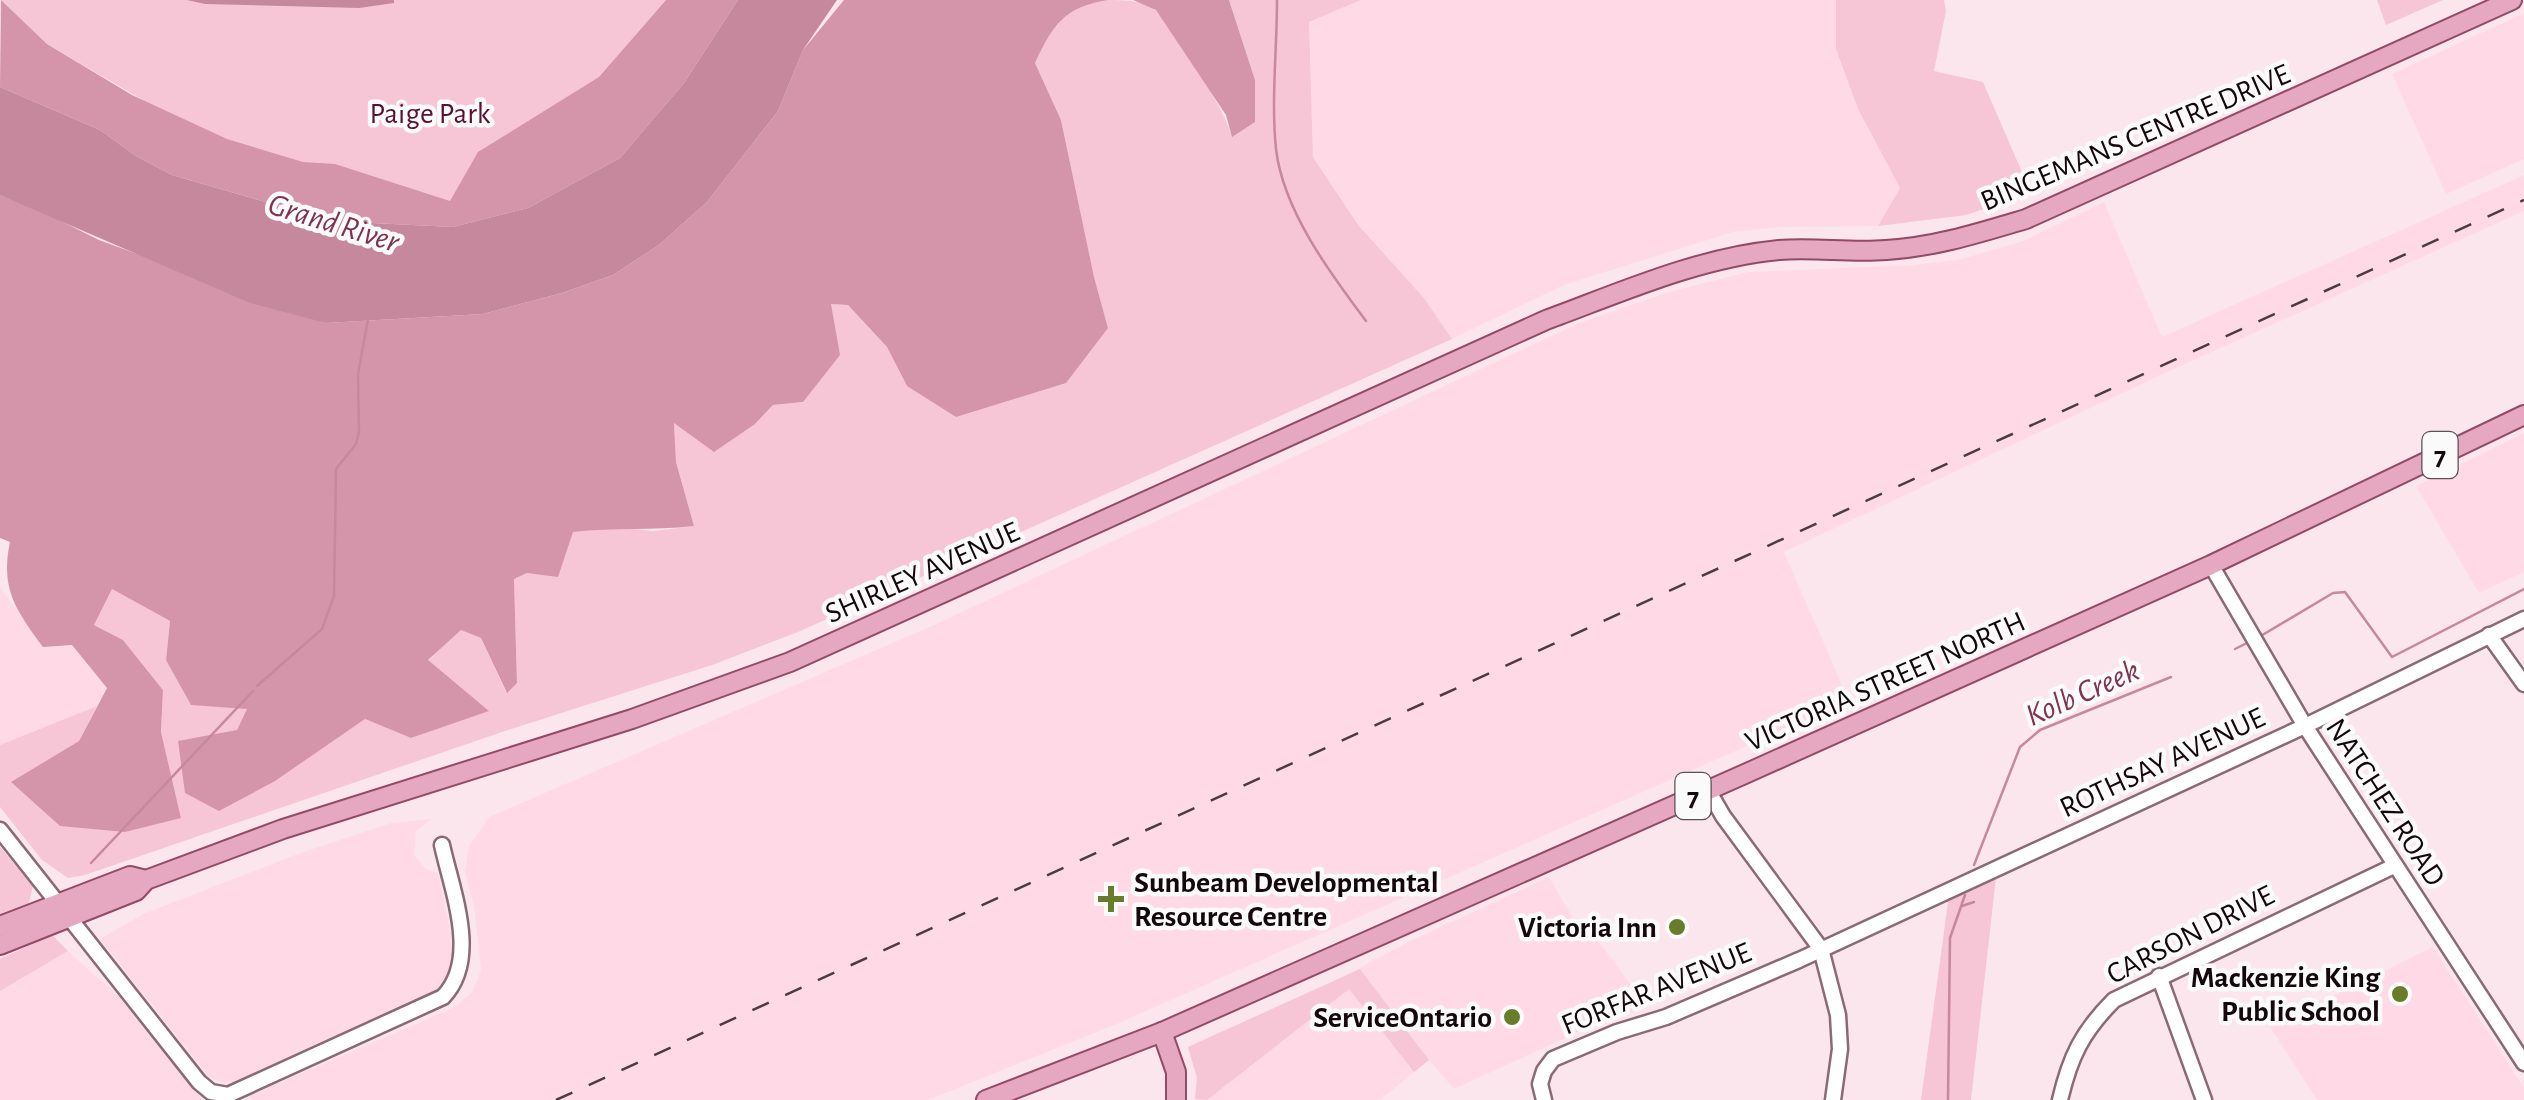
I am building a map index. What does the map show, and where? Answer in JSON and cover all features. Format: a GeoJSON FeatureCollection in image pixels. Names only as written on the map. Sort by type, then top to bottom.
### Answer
{"type":"FeatureCollection","features":[{"type":"Feature","properties":{"kind":"main road","name":"BINGEMANS CENTRE DRIVE"},"geometry":{"type":"LineString","coordinates":[[1702,264],[1780,250],[1884,250],[1944,243],[2026,219],[2512,0]]}},
{"type":"Feature","properties":{"kind":"main road","name":"SHIRLEY AVENUE"},"geometry":{"type":"LineString","coordinates":[[63,910],[136,891],[146,880],[283,829],[632,718],[790,662],[1546,320],[1702,264]]}},
{"type":"Feature","properties":{"kind":"main road","name":"VICTORIA STREET NORTH"},"geometry":{"type":"LineString","coordinates":[[986,1100],[1162,1032],[1708,790],[2211,565],[2524,414]]}},
{"type":"Feature","properties":{"kind":"main road"},"geometry":{"type":"LineString","coordinates":[[0,926],[63,910]]}},
{"type":"Feature","properties":{"kind":"main road"},"geometry":{"type":"LineString","coordinates":[[0,945],[63,910]]}},
{"type":"Feature","properties":{"kind":"main road"},"geometry":{"type":"LineString","coordinates":[[1162,1032],[1176,1072],[1176,1100]]}},
{"type":"Feature","properties":{"kind":"street","name":"NATCHEZ ROAD"},"geometry":{"type":"LineString","coordinates":[[2211,565],[2305,726],[2524,1063]]}},
{"type":"Feature","properties":{"kind":"street","name":"ROTHSAY AVENUE"},"geometry":{"type":"LineString","coordinates":[[1821,949],[2305,726],[2524,619]]}},
{"type":"Feature","properties":{"kind":"street"},"geometry":{"type":"LineString","coordinates":[[2489,636],[2524,684]]}},
{"type":"Feature","properties":{"kind":"street"},"geometry":{"type":"LineString","coordinates":[[1708,790],[1821,949],[1838,1015],[1840,1050],[1833,1100]]}},
{"type":"Feature","properties":{"kind":"street"},"geometry":{"type":"LineString","coordinates":[[0,830],[200,1082],[210,1092],[228,1096],[443,997],[456,984],[462,962],[461,937],[442,845]]}},
{"type":"Feature","properties":{"kind":"street","name":"CARSON DRIVE"},"geometry":{"type":"LineString","coordinates":[[2060,1100],[2068,1066],[2089,1025],[2114,1000],[2394,866]]}},
{"type":"Feature","properties":{"kind":"street","name":"FORFAR AVENUE"},"geometry":{"type":"LineString","coordinates":[[1544,1100],[1540,1084],[1553,1060],[1617,1032],[1666,1017],[1821,949]]}},
{"type":"Feature","properties":{"kind":"street"},"geometry":{"type":"LineString","coordinates":[[2160,976],[2204,1100]]}},
{"type":"Feature","properties":{"kind":"shaded area"},"geometry":{"type":"Polygon","coordinates":[[[1,0],[47,44],[132,95],[227,139],[303,162],[335,164],[450,201],[478,152],[599,77],[666,0],[738,0],[684,83],[620,158],[528,208],[453,227],[352,222],[172,175],[100,130],[0,87],[1,0]]]}},
{"type":"Feature","properties":{"kind":"shaded area"},"geometry":{"type":"Polygon","coordinates":[[[844,0],[1108,0],[1070,13],[1054,28],[1035,63],[1061,120],[1108,328],[1066,383],[956,417],[907,386],[887,347],[848,305],[831,304],[840,355],[803,402],[773,405],[755,424],[714,452],[674,423],[676,462],[694,526],[573,532],[558,577],[527,573],[514,579],[517,683],[507,693],[481,638],[461,630],[428,660],[489,711],[411,738],[365,719],[275,781],[219,811],[185,793],[178,741],[237,730],[247,709],[191,705],[166,660],[170,621],[112,589],[94,625],[123,640],[163,690],[161,732],[181,818],[125,832],[60,826],[11,782],[79,741],[107,688],[72,645],[43,647],[18,610],[9,586],[10,542],[0,538],[0,195],[99,240],[326,323],[483,314],[613,275],[659,245],[707,202],[778,111],[803,50],[844,0]]]}},
{"type":"Feature","properties":{"kind":"shaded area"},"geometry":{"type":"Polygon","coordinates":[[[1133,0],[1229,0],[1255,80],[1255,122],[1232,137],[1226,115],[1156,10],[1133,0]]]}},
{"type":"Feature","properties":{"kind":"shaded area"},"geometry":{"type":"Polygon","coordinates":[[[1361,0],[1836,0],[1836,49],[1858,109],[1900,188],[1878,226],[1733,232],[1564,285],[1452,339],[1424,298],[1359,226],[1313,157],[1309,22],[1361,0]]]}},
{"type":"Feature","properties":{"kind":"shaded area"},"geometry":{"type":"Polygon","coordinates":[[[2524,13],[2524,159],[2446,194],[2392,74],[2524,13]]]}},
{"type":"Feature","properties":{"kind":"shaded area"},"geometry":{"type":"Polygon","coordinates":[[[2524,175],[2524,211],[2163,374],[1784,552],[1849,701],[1112,1026],[928,1100],[252,1100],[249,1096],[455,1007],[472,992],[481,970],[474,906],[465,872],[469,846],[489,817],[934,625],[1579,323],[1669,292],[1748,272],[1914,265],[1962,259],[2023,241],[2104,202],[2162,337],[2524,175]]]}},
{"type":"Feature","properties":{"kind":"shaded area"},"geometry":{"type":"Polygon","coordinates":[[[2524,433],[2524,572],[2479,593],[2416,486],[2524,433]]]}},
{"type":"Feature","properties":{"kind":"shaded area"},"geometry":{"type":"Polygon","coordinates":[[[0,587],[43,647],[72,645],[107,687],[97,706],[0,745],[0,587]]]}},
{"type":"Feature","properties":{"kind":"shaded area"},"geometry":{"type":"Polygon","coordinates":[[[431,819],[416,831],[414,855],[426,869],[438,873],[453,945],[443,985],[425,998],[236,1083],[209,1077],[100,939],[143,914],[303,852],[391,823],[431,819]]]}},
{"type":"Feature","properties":{"kind":"shaded area"},"geometry":{"type":"Polygon","coordinates":[[[1549,877],[1576,923],[1596,938],[1648,1008],[1611,1017],[1454,1089],[1429,1060],[1380,1100],[1195,1100],[1197,1078],[1188,1047],[1549,877]]]}},
{"type":"Feature","properties":{"kind":"shaded area","name":"Mackenzie King Public School"},"geometry":{"type":"Polygon","coordinates":[[[2433,947],[2524,1088],[2524,1100],[2317,1100],[2270,1027],[2433,947]]]}},
{"type":"Feature","properties":{"kind":"shaded area"},"geometry":{"type":"Polygon","coordinates":[[[68,951],[133,1010],[203,1100],[0,1100],[0,991],[68,951]]]}},
{"type":"Feature","properties":{"kind":"green space","name":"Paige Park"},"geometry":{"type":"Polygon","coordinates":[[[1,0],[666,0],[621,52],[528,208],[352,222],[47,44],[1,0]]]}},
{"type":"Feature","properties":{"kind":"green space"},"geometry":{"type":"Polygon","coordinates":[[[1108,0],[1143,4],[1163,17],[1198,69],[1232,136],[1255,122],[1255,80],[1229,0],[1361,0],[1309,22],[1313,157],[1359,226],[1424,298],[1452,339],[798,632],[712,665],[502,732],[85,875],[68,878],[42,860],[0,807],[0,745],[97,706],[79,741],[12,782],[181,818],[161,732],[163,690],[123,640],[94,625],[112,589],[170,621],[166,660],[248,709],[237,730],[365,719],[411,738],[487,710],[428,661],[460,629],[481,638],[506,692],[517,682],[514,579],[527,573],[572,532],[694,526],[676,462],[674,421],[755,424],[773,405],[803,402],[831,304],[848,305],[887,347],[907,386],[1108,328],[1061,120],[1035,63],[1054,28],[1070,13],[1108,0]]]}},
{"type":"Feature","properties":{"kind":"green space"},"geometry":{"type":"Polygon","coordinates":[[[1836,0],[1944,0],[1946,11],[1934,71],[1983,82],[2031,193],[1966,215],[1878,226],[1900,188],[1858,109],[1836,49],[1836,0]]]}},
{"type":"Feature","properties":{"kind":"green space"},"geometry":{"type":"Polygon","coordinates":[[[2377,0],[2443,0],[2386,25],[2377,0]]]}},
{"type":"Feature","properties":{"kind":"green space"},"geometry":{"type":"Polygon","coordinates":[[[0,847],[33,886],[29,903],[0,915],[0,847]]]}},
{"type":"Feature","properties":{"kind":"green space"},"geometry":{"type":"Polygon","coordinates":[[[1996,877],[1971,1100],[1921,1100],[1949,895],[1996,877]]]}},
{"type":"Feature","properties":{"kind":"green space"},"geometry":{"type":"Polygon","coordinates":[[[52,935],[68,951],[0,991],[0,959],[52,935]]]}},
{"type":"Feature","properties":{"kind":"green space"},"geometry":{"type":"Polygon","coordinates":[[[1360,969],[1429,1060],[1414,1072],[1349,989],[1207,1100],[1195,1099],[1197,1078],[1188,1047],[1360,969]]]}},
{"type":"Feature","properties":{"kind":"water"},"geometry":{"type":"Polygon","coordinates":[[[187,0],[394,3],[359,8],[205,4],[187,0]]]}},
{"type":"Feature","properties":{"kind":"water","name":"Grand River"},"geometry":{"type":"Polygon","coordinates":[[[738,0],[837,0],[803,50],[778,111],[707,202],[659,245],[613,275],[483,314],[326,323],[250,303],[0,195],[0,87],[100,130],[172,175],[272,204],[352,222],[453,227],[528,208],[620,158],[684,83],[738,0]]]}},
{"type":"Feature","properties":{"kind":"waterway"},"geometry":{"type":"LineString","coordinates":[[1277,0],[1274,112],[1280,172],[1310,240],[1366,321]]}},
{"type":"Feature","properties":{"kind":"waterway"},"geometry":{"type":"LineString","coordinates":[[257,686],[322,629],[334,596],[336,469],[356,444],[359,432],[358,374],[368,319]]}},
{"type":"Feature","properties":{"kind":"waterway","name":"Kolb Creek"},"geometry":{"type":"LineString","coordinates":[[2259,637],[2333,593],[2345,592],[2392,657],[2524,589]]}},
{"type":"Feature","properties":{"kind":"waterway","name":"Kolb Creek"},"geometry":{"type":"LineString","coordinates":[[2235,649],[2247,643]]}},
{"type":"Feature","properties":{"kind":"waterway","name":"Kolb Creek"},"geometry":{"type":"LineString","coordinates":[[1974,865],[2020,747],[2040,730],[2171,677]]}},
{"type":"Feature","properties":{"kind":"waterway"},"geometry":{"type":"LineString","coordinates":[[91,863],[253,691]]}},
{"type":"Feature","properties":{"kind":"waterway","name":"Kolb Creek"},"geometry":{"type":"LineString","coordinates":[[1948,1100],[1950,938],[1965,895]]}},
{"type":"Feature","properties":{"kind":"waterway"},"geometry":{"type":"LineString","coordinates":[[1962,906],[1974,902]]}},
{"type":"Feature","properties":{"kind":"railway"},"geometry":{"type":"LineString","coordinates":[[556,1100],[2524,200]]}},
{"type":"Feature","properties":{"kind":"place","name":"Sunbeam Developmental Resource Centre"},"geometry":{"type":"Point","coordinates":[1111,899]}},
{"type":"Feature","properties":{"kind":"place","name":"Victoria Inn"},"geometry":{"type":"Point","coordinates":[1677,927]}},
{"type":"Feature","properties":{"kind":"place","name":"Mackenzie King Public School"},"geometry":{"type":"Point","coordinates":[2400,994]}},
{"type":"Feature","properties":{"kind":"place","name":"ServiceOntario"},"geometry":{"type":"Point","coordinates":[1512,1017]}}]}
